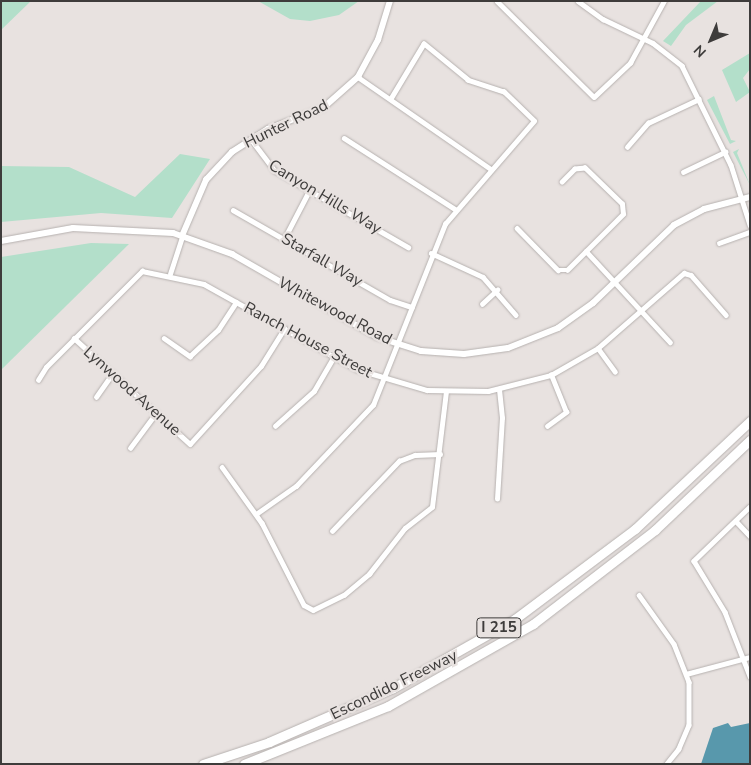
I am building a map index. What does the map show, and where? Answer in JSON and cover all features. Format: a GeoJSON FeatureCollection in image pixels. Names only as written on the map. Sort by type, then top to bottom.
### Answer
{"type":"FeatureCollection","features":[{"type":"Feature","properties":{"kind":"highway","name":"Escondido Freeway"},"geometry":{"type":"LineString","coordinates":[[204,764],[269,742],[393,688],[515,619],[635,529],[750,421]]}},
{"type":"Feature","properties":{"kind":"highway","name":"Escondido Freeway"},"geometry":{"type":"LineString","coordinates":[[244,764],[388,706],[533,624],[656,530],[750,440]]}},
{"type":"Feature","properties":{"kind":"main road","name":"Whitewood Road"},"geometry":{"type":"LineString","coordinates":[[1,241],[73,228],[182,236],[232,254],[355,326],[398,345],[453,354],[521,344],[569,322],[674,225],[704,209],[746,197]]}},
{"type":"Feature","properties":{"kind":"street","name":"Hunter Road"},"geometry":{"type":"LineString","coordinates":[[170,274],[182,236],[206,180],[251,139],[323,108],[358,77],[378,40],[390,1]]}},
{"type":"Feature","properties":{"kind":"street"},"geometry":{"type":"LineString","coordinates":[[498,1],[594,97],[630,63],[664,1]]}},
{"type":"Feature","properties":{"kind":"street"},"geometry":{"type":"LineString","coordinates":[[578,1],[603,19],[644,38],[682,66],[746,197],[750,225]]}},
{"type":"Feature","properties":{"kind":"street"},"geometry":{"type":"LineString","coordinates":[[256,514],[296,486],[373,405],[398,345],[431,254],[455,209],[534,121],[504,92],[468,80],[424,44],[391,99]]}},
{"type":"Feature","properties":{"kind":"street"},"geometry":{"type":"LineString","coordinates":[[358,77],[491,169]]}},
{"type":"Feature","properties":{"kind":"street"},"geometry":{"type":"LineString","coordinates":[[627,147],[648,123],[699,99]]}},
{"type":"Feature","properties":{"kind":"street"},"geometry":{"type":"LineString","coordinates":[[344,138],[455,209]]}},
{"type":"Feature","properties":{"kind":"street","name":"Canyon Hills Way"},"geometry":{"type":"LineString","coordinates":[[251,139],[274,170],[408,247]]}},
{"type":"Feature","properties":{"kind":"street"},"geometry":{"type":"LineString","coordinates":[[683,172],[725,152]]}},
{"type":"Feature","properties":{"kind":"street"},"geometry":{"type":"LineString","coordinates":[[517,228],[558,270],[567,270],[623,214],[622,204],[585,168],[575,170],[562,182]]}},
{"type":"Feature","properties":{"kind":"street"},"geometry":{"type":"LineString","coordinates":[[284,239],[309,191]]}},
{"type":"Feature","properties":{"kind":"street","name":"Starfall Way"},"geometry":{"type":"LineString","coordinates":[[233,210],[390,300],[412,307]]}},
{"type":"Feature","properties":{"kind":"street"},"geometry":{"type":"LineString","coordinates":[[719,243],[750,232]]}},
{"type":"Feature","properties":{"kind":"street"},"geometry":{"type":"LineString","coordinates":[[586,251],[642,307],[670,342]]}},
{"type":"Feature","properties":{"kind":"street"},"geometry":{"type":"LineString","coordinates":[[431,254],[467,267],[497,290],[516,315]]}},
{"type":"Feature","properties":{"kind":"street","name":"Ranch House Street"},"geometry":{"type":"LineString","coordinates":[[74,338],[139,272],[170,274],[204,284],[334,357],[384,381],[446,392],[498,389],[550,375],[598,348],[642,307],[684,273],[691,276],[726,316]]}},
{"type":"Feature","properties":{"kind":"street"},"geometry":{"type":"LineString","coordinates":[[482,304],[497,290]]}},
{"type":"Feature","properties":{"kind":"street"},"geometry":{"type":"LineString","coordinates":[[164,338],[190,356],[218,330],[236,302]]}},
{"type":"Feature","properties":{"kind":"street","name":"Lynwood Avenue"},"geometry":{"type":"LineString","coordinates":[[74,338],[190,444],[261,366],[284,329]]}},
{"type":"Feature","properties":{"kind":"street"},"geometry":{"type":"LineString","coordinates":[[38,380],[74,338]]}},
{"type":"Feature","properties":{"kind":"street"},"geometry":{"type":"LineString","coordinates":[[598,348],[615,371]]}},
{"type":"Feature","properties":{"kind":"street"},"geometry":{"type":"LineString","coordinates":[[275,426],[314,391],[334,357]]}},
{"type":"Feature","properties":{"kind":"street"},"geometry":{"type":"LineString","coordinates":[[96,397],[113,373]]}},
{"type":"Feature","properties":{"kind":"street"},"geometry":{"type":"LineString","coordinates":[[547,426],[566,412],[550,375]]}},
{"type":"Feature","properties":{"kind":"street"},"geometry":{"type":"LineString","coordinates":[[497,499],[502,418],[498,389]]}},
{"type":"Feature","properties":{"kind":"street"},"geometry":{"type":"LineString","coordinates":[[222,467],[256,514],[293,587],[313,610],[344,595],[369,574],[405,528],[432,507],[440,454],[446,392]]}},
{"type":"Feature","properties":{"kind":"street"},"geometry":{"type":"LineString","coordinates":[[130,448],[156,413]]}},
{"type":"Feature","properties":{"kind":"street"},"geometry":{"type":"LineString","coordinates":[[332,531],[399,461],[414,454],[440,454]]}},
{"type":"Feature","properties":{"kind":"street"},"geometry":{"type":"LineString","coordinates":[[750,507],[694,561],[725,612],[747,657],[750,676]]}},
{"type":"Feature","properties":{"kind":"street"},"geometry":{"type":"LineString","coordinates":[[736,520],[750,536]]}},
{"type":"Feature","properties":{"kind":"street"},"geometry":{"type":"LineString","coordinates":[[639,595],[674,644],[686,674],[691,698],[689,725],[679,749],[667,764]]}},
{"type":"Feature","properties":{"kind":"street"},"geometry":{"type":"LineString","coordinates":[[686,674],[747,657]]}},
{"type":"Feature","properties":{"kind":"green space"},"geometry":{"type":"Polygon","coordinates":[[[1,1],[31,1],[1,30],[1,1]]]}},
{"type":"Feature","properties":{"kind":"green space"},"geometry":{"type":"Polygon","coordinates":[[[258,1],[359,1],[339,15],[310,21],[290,19],[258,1]]]}},
{"type":"Feature","properties":{"kind":"green space"},"geometry":{"type":"Polygon","coordinates":[[[701,1],[718,1],[686,25],[671,46],[663,41],[701,1]]]}},
{"type":"Feature","properties":{"kind":"green space"},"geometry":{"type":"Polygon","coordinates":[[[750,53],[750,69],[743,78],[750,92],[736,102],[722,70],[750,53]]]}},
{"type":"Feature","properties":{"kind":"green space"},"geometry":{"type":"Polygon","coordinates":[[[714,96],[731,140],[736,141],[730,144],[707,100],[714,96]]]}},
{"type":"Feature","properties":{"kind":"green space"},"geometry":{"type":"Polygon","coordinates":[[[739,149],[737,153],[750,185],[733,152],[739,149]]]}},
{"type":"Feature","properties":{"kind":"green space"},"geometry":{"type":"Polygon","coordinates":[[[180,154],[210,159],[172,218],[101,213],[1,222],[1,166],[69,167],[135,197],[180,154]]]}},
{"type":"Feature","properties":{"kind":"green space"},"geometry":{"type":"Polygon","coordinates":[[[91,243],[129,244],[1,370],[1,257],[91,243]]]}},
{"type":"Feature","properties":{"kind":"water"},"geometry":{"type":"Polygon","coordinates":[[[728,723],[731,727],[750,723],[750,764],[701,764],[713,728],[728,723]]]}}]}
